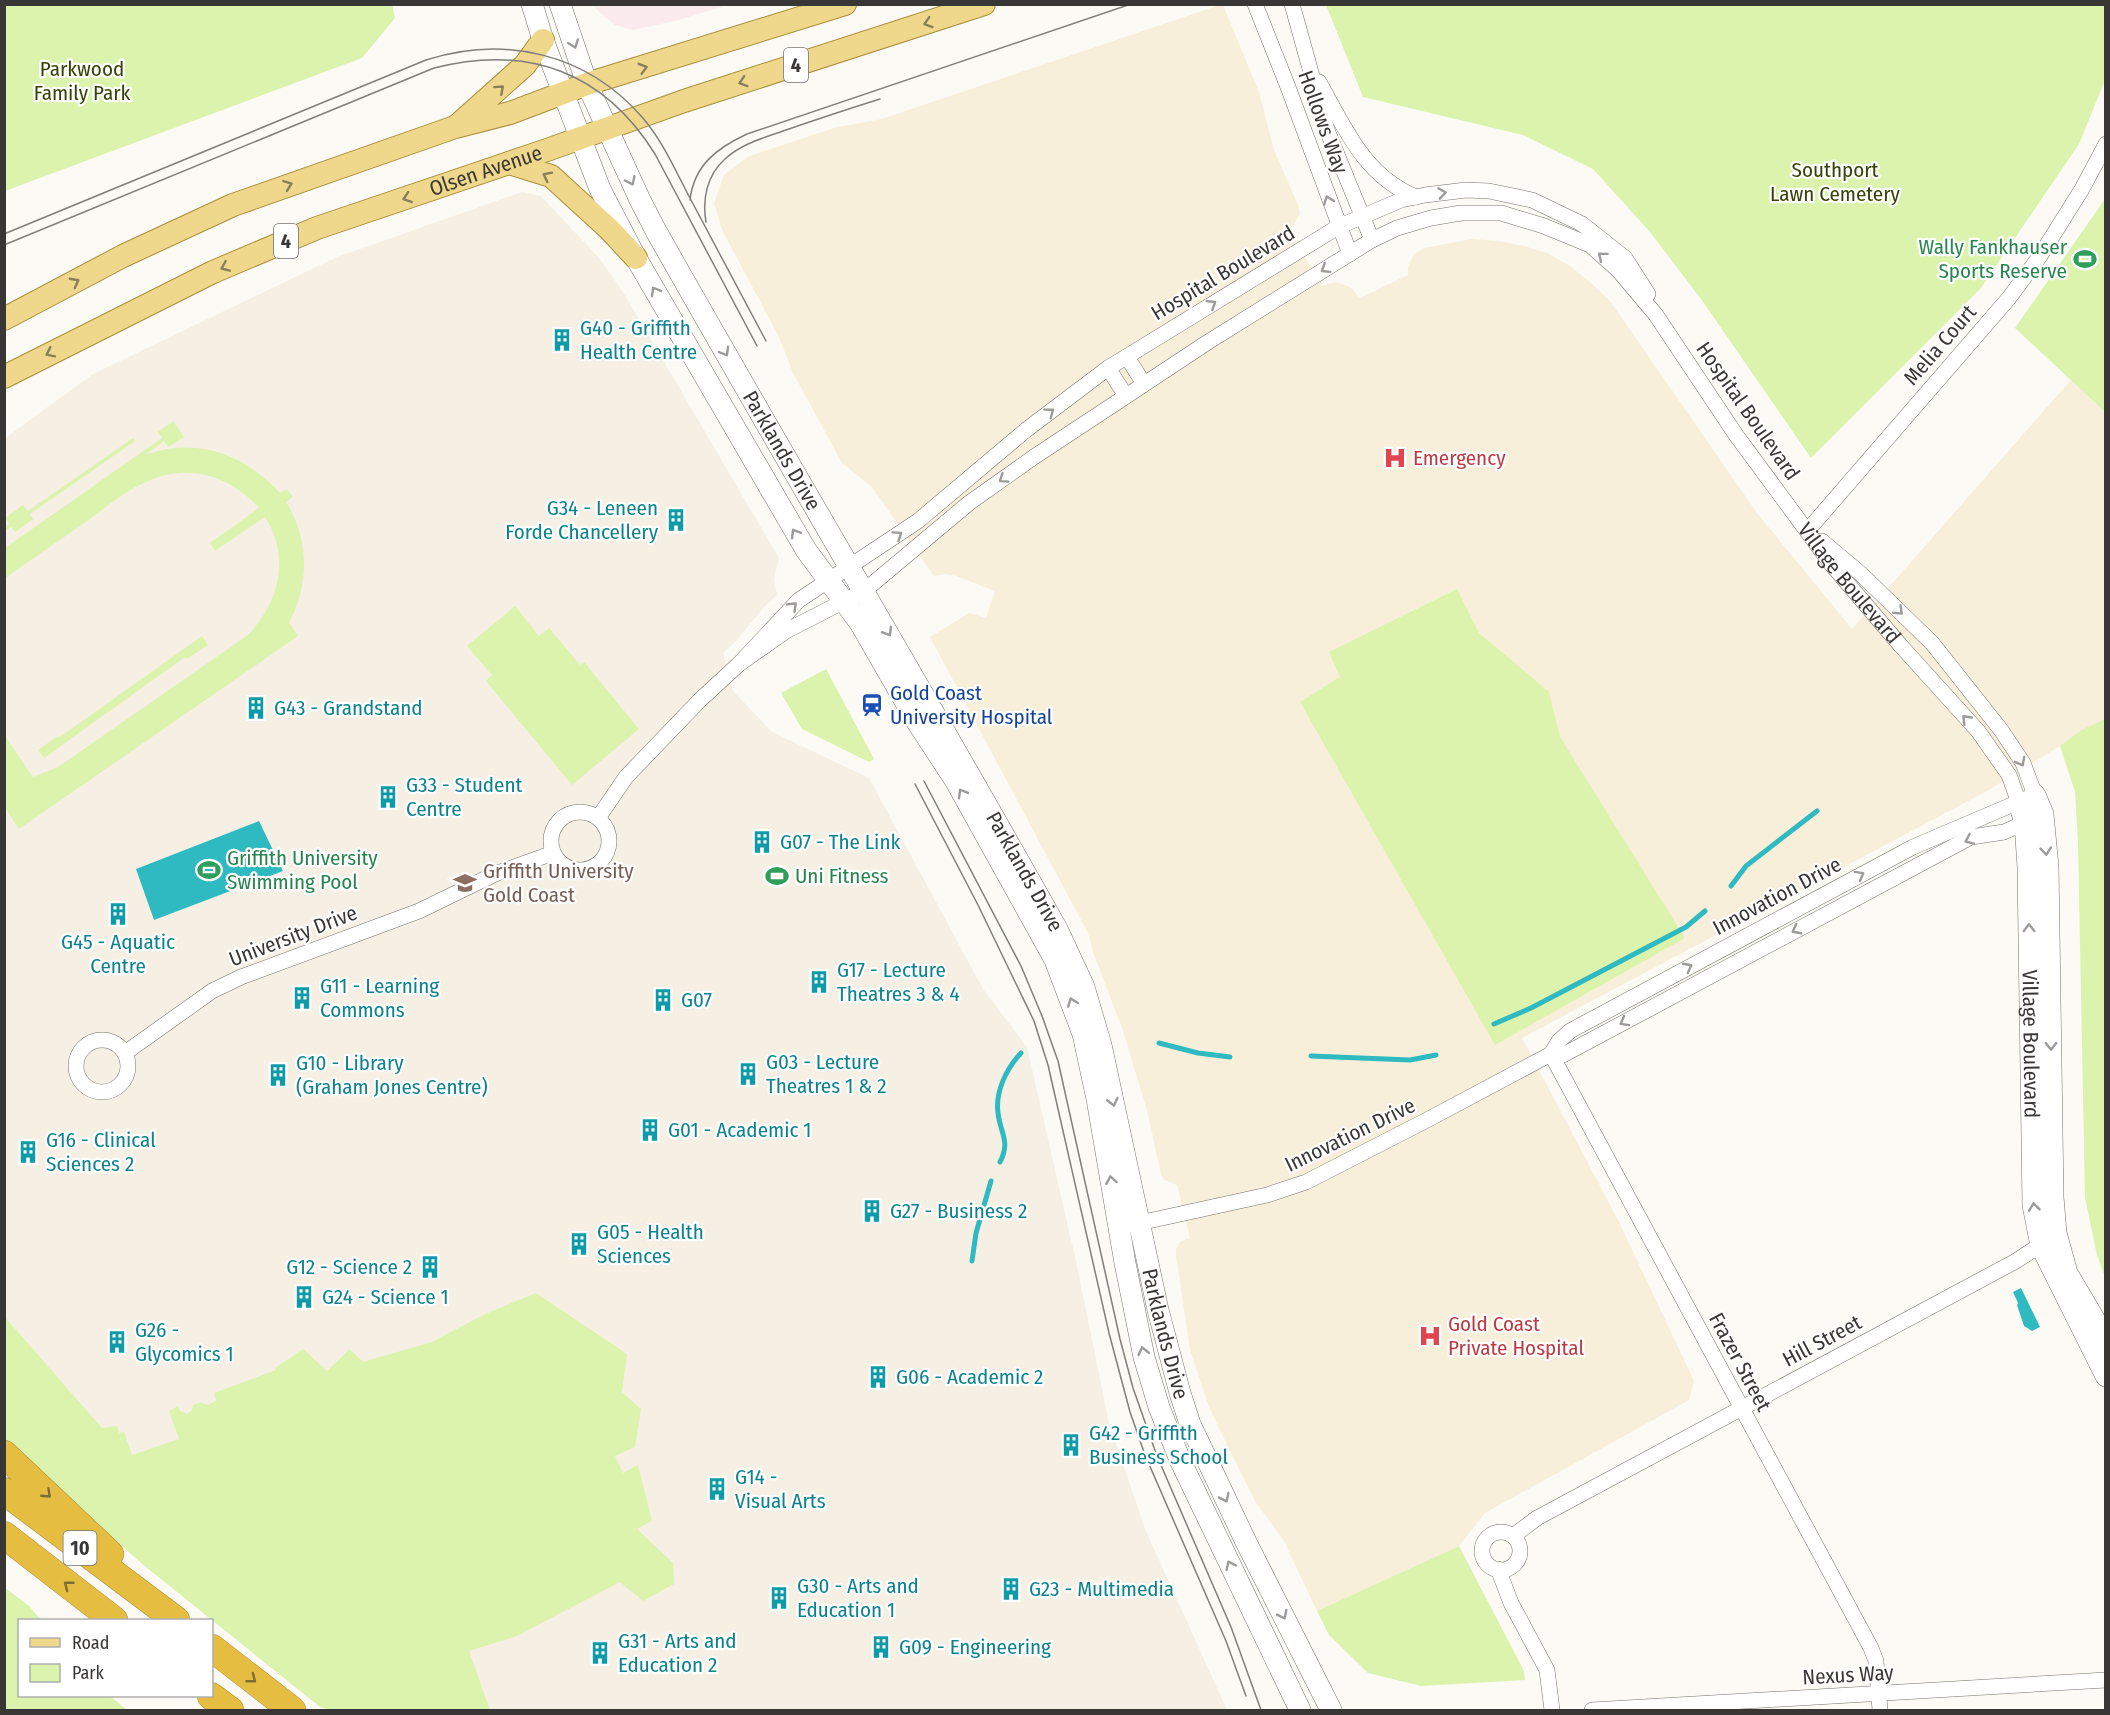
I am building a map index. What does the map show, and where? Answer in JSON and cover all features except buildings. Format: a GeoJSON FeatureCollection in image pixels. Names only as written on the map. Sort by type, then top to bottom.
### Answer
{"type":"FeatureCollection","features":[{"type":"Feature","properties":{"kind":"highway"},"geometry":{"type":"LineString","coordinates":[[4,1454],[100,1543],[155,1604]]}},
{"type":"Feature","properties":{"kind":"highway","name":"10"},"geometry":{"type":"LineString","coordinates":[[4,1491],[175,1619]]}},
{"type":"Feature","properties":{"kind":"highway","name":"10"},"geometry":{"type":"LineString","coordinates":[[6,1537],[113,1619]]}},
{"type":"Feature","properties":{"kind":"highway"},"geometry":{"type":"LineString","coordinates":[[213,1649],[292,1710]]}},
{"type":"Feature","properties":{"kind":"highway"},"geometry":{"type":"LineString","coordinates":[[213,1697],[230,1710]]}},
{"type":"Feature","properties":{"kind":"main road","name":"4"},"geometry":{"type":"LineString","coordinates":[[4,319],[123,256],[233,205],[455,127],[510,113],[587,84],[845,4]]}},
{"type":"Feature","properties":{"kind":"main road","name":"Olsen Avenue"},"geometry":{"type":"LineString","coordinates":[[4,377],[234,263],[317,228],[582,138],[694,97],[984,4]]}},
{"type":"Feature","properties":{"kind":"main road"},"geometry":{"type":"LineString","coordinates":[[455,127],[525,65],[543,40]]}},
{"type":"Feature","properties":{"kind":"main road"},"geometry":{"type":"LineString","coordinates":[[509,163],[551,176],[610,230],[636,258]]}},
{"type":"Feature","properties":{"kind":"street","name":"Parklands Drive"},"geometry":{"type":"LineString","coordinates":[[532,4],[543,40],[600,189],[636,258],[771,493],[806,550],[866,633],[917,722],[955,780],[1056,960],[1083,1034],[1144,1357],[1169,1433],[1300,1710]]}},
{"type":"Feature","properties":{"kind":"street","name":"Parklands Drive"},"geometry":{"type":"LineString","coordinates":[[560,4],[587,84],[656,231],[823,525],[864,591],[1039,896],[1074,961],[1101,1045],[1158,1310],[1190,1424],[1331,1710]]}},
{"type":"Feature","properties":{"kind":"street","name":"Hollows Way"},"geometry":{"type":"LineString","coordinates":[[1255,4],[1350,254]]}},
{"type":"Feature","properties":{"kind":"street","name":"Hollows Way"},"geometry":{"type":"LineString","coordinates":[[1292,4],[1327,130],[1372,240]]}},
{"type":"Feature","properties":{"kind":"street"},"geometry":{"type":"LineString","coordinates":[[1309,64],[1368,163],[1394,187],[1416,197]]}},
{"type":"Feature","properties":{"kind":"street","name":"Melia Court"},"geometry":{"type":"LineString","coordinates":[[1808,530],[2009,298],[2040,256],[2082,189],[2106,144]]}},
{"type":"Feature","properties":{"kind":"street","name":"Hospital Boulevard"},"geometry":{"type":"LineString","coordinates":[[828,581],[918,521],[1026,430],[1108,368],[1338,227],[1401,200],[1466,190],[1532,200],[1581,224],[1625,258],[1646,289],[1656,315]]}},
{"type":"Feature","properties":{"kind":"street","name":"Hospital Boulevard"},"geometry":{"type":"LineString","coordinates":[[844,602],[864,591],[969,503],[1034,457],[1208,342],[1372,240],[1397,228],[1431,218],[1461,213],[1501,213],[1544,226],[1590,245],[1618,270],[1656,315],[1736,435],[1808,530]]}},
{"type":"Feature","properties":{"kind":"street"},"geometry":{"type":"LineString","coordinates":[[1127,357],[1144,384]]}},
{"type":"Feature","properties":{"kind":"street"},"geometry":{"type":"LineString","coordinates":[[1108,368],[1126,396]]}},
{"type":"Feature","properties":{"kind":"street","name":"Village Boulevard"},"geometry":{"type":"LineString","coordinates":[[1808,530],[1840,574],[1978,730],[2030,808]]}},
{"type":"Feature","properties":{"kind":"street","name":"Village Boulevard"},"geometry":{"type":"LineString","coordinates":[[1808,530],[1861,574],[1932,644],[2001,730],[2023,763],[2030,808],[2028,867],[2033,1205],[2106,1376]]}},
{"type":"Feature","properties":{"kind":"street"},"geometry":{"type":"LineString","coordinates":[[598,818],[626,777],[700,700],[739,664],[799,600],[828,581]]}},
{"type":"Feature","properties":{"kind":"street"},"geometry":{"type":"LineString","coordinates":[[739,664],[786,631],[844,602]]}},
{"type":"Feature","properties":{"kind":"street","name":"Innovation Drive"},"geometry":{"type":"LineString","coordinates":[[1551,1054],[1563,1055],[1971,837],[2004,832],[2030,808]]}},
{"type":"Feature","properties":{"kind":"street","name":"Innovation Drive"},"geometry":{"type":"LineString","coordinates":[[1119,1228],[1267,1194],[1306,1182],[1551,1054],[1559,1041],[1570,1031],[1913,846],[2030,808]]}},
{"type":"Feature","properties":{"kind":"street"},"geometry":{"type":"LineString","coordinates":[[579,811],[589,813],[604,824],[609,843],[607,852],[594,866],[585,870],[576,870],[559,861],[553,853],[550,844],[551,834],[561,818],[579,811]]}},
{"type":"Feature","properties":{"kind":"street","name":"University Drive"},"geometry":{"type":"LineString","coordinates":[[125,1053],[212,992],[241,976],[419,911],[495,874],[553,853]]}},
{"type":"Feature","properties":{"kind":"street","name":"Frazer Street"},"geometry":{"type":"LineString","coordinates":[[1551,1054],[1871,1648],[1876,1660],[1880,1710]]}},
{"type":"Feature","properties":{"kind":"street","name":"Village Boulevard"},"geometry":{"type":"LineString","coordinates":[[2049,1240],[2106,1339]]}},
{"type":"Feature","properties":{"kind":"street","name":"Hill Street"},"geometry":{"type":"LineString","coordinates":[[1513,1536],[1537,1518],[2016,1261],[2049,1240]]}},
{"type":"Feature","properties":{"kind":"street"},"geometry":{"type":"LineString","coordinates":[[1499,1532],[1513,1536],[1520,1547],[1518,1560],[1510,1568],[1498,1569],[1486,1563],[1482,1555],[1484,1542],[1493,1533],[1499,1532]]}},
{"type":"Feature","properties":{"kind":"street"},"geometry":{"type":"LineString","coordinates":[[1498,1569],[1511,1603],[1547,1670],[1552,1710]]}},
{"type":"Feature","properties":{"kind":"street","name":"Nexus Way"},"geometry":{"type":"LineString","coordinates":[[1592,1710],[2106,1680]]}},
{"type":"Feature","properties":{"kind":"shaded area"},"geometry":{"type":"Polygon","coordinates":[[[594,5],[727,5],[679,20],[633,30],[615,25],[594,5]]]}},
{"type":"Feature","properties":{"kind":"shaded area","name":"Gold Coast University Hospital"},"geometry":{"type":"Polygon","coordinates":[[[1223,5],[1259,92],[1274,150],[1298,205],[1300,214],[1290,230],[1321,286],[1336,282],[1350,287],[1360,298],[1408,275],[1408,267],[1414,254],[1424,248],[1472,239],[1524,246],[1547,253],[1570,266],[1610,301],[1757,513],[1852,629],[2071,380],[2105,412],[2105,719],[2081,730],[2060,746],[1987,791],[1522,1038],[1619,1222],[1694,1381],[1689,1400],[1485,1513],[1459,1546],[1317,1611],[1283,1539],[1256,1503],[1209,1407],[1190,1350],[1176,1255],[1180,1242],[1190,1238],[1177,1185],[1164,1180],[1161,1174],[1147,1110],[1122,1028],[1088,933],[930,637],[969,613],[986,618],[995,591],[956,576],[945,574],[934,576],[872,487],[842,463],[793,373],[779,337],[722,230],[714,203],[724,175],[749,156],[837,127],[882,119],[1223,5]]]}},
{"type":"Feature","properties":{"kind":"shaded area","name":"Griffith University Gold Coast"},"geometry":{"type":"Polygon","coordinates":[[[522,192],[541,196],[600,259],[623,292],[779,558],[774,579],[777,595],[723,653],[733,691],[772,732],[869,778],[983,989],[1027,1047],[1077,1266],[1109,1423],[1145,1529],[1227,1710],[388,1710],[339,1672],[5,1331],[4,439],[93,374],[337,257],[522,192]]]}},
{"type":"Feature","properties":{"kind":"green space","name":"Parkwood Family Park"},"geometry":{"type":"Polygon","coordinates":[[[5,4],[392,4],[395,18],[362,58],[5,191],[5,4]]]}},
{"type":"Feature","properties":{"kind":"green space","name":"Southport Lawn Cemetery"},"geometry":{"type":"Polygon","coordinates":[[[1326,5],[2105,5],[2105,80],[2079,144],[1981,288],[1811,458],[1701,299],[1650,232],[1593,169],[1523,135],[1363,97],[1326,5]]]}},
{"type":"Feature","properties":{"kind":"green space","name":"Wally Fankhauser Sports Reserve"},"geometry":{"type":"Polygon","coordinates":[[[2105,199],[2105,412],[2015,328],[2105,199]]]}},
{"type":"Feature","properties":{"kind":"green space"},"geometry":{"type":"Polygon","coordinates":[[[173,421],[184,437],[168,447],[164,441],[145,455],[183,447],[219,452],[251,468],[280,493],[287,489],[293,497],[286,502],[299,532],[304,563],[300,593],[289,623],[298,636],[19,829],[5,808],[5,736],[33,777],[58,767],[248,635],[259,622],[274,594],[278,579],[278,548],[265,517],[215,551],[210,543],[259,508],[248,497],[222,481],[193,473],[163,476],[132,489],[5,578],[5,548],[162,438],[158,432],[173,421]]]}},
{"type":"Feature","properties":{"kind":"green space"},"geometry":{"type":"Polygon","coordinates":[[[133,438],[135,441],[30,514],[33,519],[15,532],[11,527],[5,531],[5,527],[9,524],[5,518],[23,505],[28,511],[133,438]]]}},
{"type":"Feature","properties":{"kind":"green space"},"geometry":{"type":"Polygon","coordinates":[[[1457,589],[1479,633],[1549,692],[1560,737],[1685,938],[1495,1045],[1300,702],[1340,677],[1329,652],[1457,589]]]}},
{"type":"Feature","properties":{"kind":"green space"},"geometry":{"type":"Polygon","coordinates":[[[515,606],[539,636],[549,628],[580,665],[584,662],[639,729],[572,785],[486,681],[492,675],[467,646],[515,606]]]}},
{"type":"Feature","properties":{"kind":"green space"},"geometry":{"type":"Polygon","coordinates":[[[202,636],[208,645],[187,659],[185,657],[44,758],[38,750],[58,736],[60,737],[202,636]]]}},
{"type":"Feature","properties":{"kind":"green space"},"geometry":{"type":"Polygon","coordinates":[[[826,669],[874,759],[869,762],[802,729],[781,693],[826,669]]]}},
{"type":"Feature","properties":{"kind":"green space"},"geometry":{"type":"Polygon","coordinates":[[[2105,719],[2105,1277],[2097,1255],[2085,1198],[2078,842],[2075,792],[2060,746],[2081,730],[2105,719]]]}},
{"type":"Feature","properties":{"kind":"green space"},"geometry":{"type":"Polygon","coordinates":[[[536,1293],[627,1354],[622,1392],[641,1409],[635,1447],[615,1456],[623,1473],[638,1465],[652,1521],[637,1529],[673,1563],[674,1584],[643,1601],[620,1582],[517,1636],[469,1651],[490,1710],[331,1710],[320,1707],[141,1563],[5,1439],[4,1316],[102,1428],[117,1426],[119,1433],[124,1432],[132,1455],[179,1439],[169,1411],[178,1406],[180,1411],[187,1414],[192,1410],[193,1405],[202,1402],[208,1405],[216,1401],[214,1393],[276,1370],[275,1368],[303,1349],[327,1371],[350,1349],[363,1362],[432,1342],[483,1315],[536,1293]]]}},
{"type":"Feature","properties":{"kind":"green space"},"geometry":{"type":"Polygon","coordinates":[[[1459,1546],[1524,1671],[1525,1680],[1421,1686],[1368,1673],[1329,1635],[1317,1611],[1459,1546]]]}},
{"type":"Feature","properties":{"kind":"green space"},"geometry":{"type":"Polygon","coordinates":[[[4,1587],[29,1606],[40,1619],[18,1619],[18,1697],[111,1697],[127,1710],[5,1710],[4,1587]]]}},
{"type":"Feature","properties":{"kind":"water","name":"Griffith University Swimming Pool"},"geometry":{"type":"Polygon","coordinates":[[[259,821],[283,871],[154,920],[136,869],[259,821]]]}},
{"type":"Feature","properties":{"kind":"water"},"geometry":{"type":"Polygon","coordinates":[[[2021,1288],[2040,1327],[2032,1331],[2024,1326],[2013,1292],[2021,1288]]]}},
{"type":"Feature","properties":{"kind":"waterway"},"geometry":{"type":"LineString","coordinates":[[1731,886],[1746,866],[1817,811]]}},
{"type":"Feature","properties":{"kind":"waterway"},"geometry":{"type":"LineString","coordinates":[[1494,1024],[1531,1008],[1686,927],[1705,911]]}},
{"type":"Feature","properties":{"kind":"waterway"},"geometry":{"type":"LineString","coordinates":[[1159,1043],[1198,1053],[1230,1057]]}},
{"type":"Feature","properties":{"kind":"waterway"},"geometry":{"type":"LineString","coordinates":[[1000,1162],[1005,1143],[999,1120],[998,1096],[1007,1073],[1021,1053]]}},
{"type":"Feature","properties":{"kind":"waterway"},"geometry":{"type":"LineString","coordinates":[[1311,1056],[1410,1060],[1436,1055]]}},
{"type":"Feature","properties":{"kind":"waterway"},"geometry":{"type":"LineString","coordinates":[[972,1261],[976,1233],[991,1181]]}},
{"type":"Feature","properties":{"kind":"tram line"},"geometry":{"type":"LineString","coordinates":[[690,200],[692,188],[702,167],[726,145],[747,134],[1131,4]]}},
{"type":"Feature","properties":{"kind":"tram line"},"geometry":{"type":"LineString","coordinates":[[4,234],[426,60],[485,49],[514,50],[543,55],[570,64],[596,78],[620,95],[642,117],[669,157],[766,341]]}},
{"type":"Feature","properties":{"kind":"tram line"},"geometry":{"type":"LineString","coordinates":[[4,245],[434,68],[468,61],[501,60],[532,63],[561,71],[587,84],[612,103],[635,126],[655,154],[757,346]]}},
{"type":"Feature","properties":{"kind":"tram line"},"geometry":{"type":"LineString","coordinates":[[706,222],[707,188],[714,172],[731,154],[760,139],[880,99]]}},
{"type":"Feature","properties":{"kind":"tram line"},"geometry":{"type":"LineString","coordinates":[[924,781],[1021,966],[1042,1016],[1058,1061],[1133,1388],[1157,1456],[1231,1627],[1261,1710]]}},
{"type":"Feature","properties":{"kind":"tram line"},"geometry":{"type":"LineString","coordinates":[[915,784],[978,905],[1034,1021],[1048,1065],[1109,1333],[1130,1412],[1145,1455],[1226,1641],[1246,1696]]}},
{"type":"Feature","properties":{"kind":"place","name":"Wally Fankhauser Sports Reserve"},"geometry":{"type":"Point","coordinates":[2085,259]}},
{"type":"Feature","properties":{"kind":"place","name":"G40 - Griffith Health Centre"},"geometry":{"type":"Point","coordinates":[562,340]}},
{"type":"Feature","properties":{"kind":"place","name":"Emergency"},"geometry":{"type":"Point","coordinates":[1395,458]}},
{"type":"Feature","properties":{"kind":"place","name":"G34 - Leneen Forde Chancellery"},"geometry":{"type":"Point","coordinates":[676,520]}},
{"type":"Feature","properties":{"kind":"place","name":"Gold Coast University Hospital"},"geometry":{"type":"Point","coordinates":[872,705]}},
{"type":"Feature","properties":{"kind":"place","name":"G43 - Grandstand"},"geometry":{"type":"Point","coordinates":[256,708]}},
{"type":"Feature","properties":{"kind":"place","name":"G33 - Student Centre"},"geometry":{"type":"Point","coordinates":[388,797]}},
{"type":"Feature","properties":{"kind":"place","name":"G07 - The Link"},"geometry":{"type":"Point","coordinates":[762,842]}},
{"type":"Feature","properties":{"kind":"place","name":"Griffith University Swimming Pool"},"geometry":{"type":"Point","coordinates":[209,870]}},
{"type":"Feature","properties":{"kind":"place","name":"Uni Fitness"},"geometry":{"type":"Point","coordinates":[777,876]}},
{"type":"Feature","properties":{"kind":"place","name":"Griffith University Gold Coast"},"geometry":{"type":"Point","coordinates":[465,883]}},
{"type":"Feature","properties":{"kind":"place","name":"G45 - Aquatic Centre"},"geometry":{"type":"Point","coordinates":[118,914]}},
{"type":"Feature","properties":{"kind":"place","name":"G17 - Lecture Theatres 3 & 4"},"geometry":{"type":"Point","coordinates":[819,982]}},
{"type":"Feature","properties":{"kind":"place","name":"G11 - Learning Commons"},"geometry":{"type":"Point","coordinates":[302,998]}},
{"type":"Feature","properties":{"kind":"place","name":"G07"},"geometry":{"type":"Point","coordinates":[663,1000]}},
{"type":"Feature","properties":{"kind":"place","name":"G03 - Lecture Theatres 1 & 2"},"geometry":{"type":"Point","coordinates":[748,1074]}},
{"type":"Feature","properties":{"kind":"place","name":"G10 - Library (Graham Jones Centre)"},"geometry":{"type":"Point","coordinates":[278,1075]}},
{"type":"Feature","properties":{"kind":"place","name":"G01 - Academic 1"},"geometry":{"type":"Point","coordinates":[650,1130]}},
{"type":"Feature","properties":{"kind":"place","name":"G16 - Clinical Sciences 2"},"geometry":{"type":"Point","coordinates":[28,1152]}},
{"type":"Feature","properties":{"kind":"place","name":"G27 - Business 2"},"geometry":{"type":"Point","coordinates":[872,1211]}},
{"type":"Feature","properties":{"kind":"place","name":"G05 - Health Sciences"},"geometry":{"type":"Point","coordinates":[579,1244]}},
{"type":"Feature","properties":{"kind":"place","name":"G12 - Science 2"},"geometry":{"type":"Point","coordinates":[430,1267]}},
{"type":"Feature","properties":{"kind":"place","name":"G24 - Science 1"},"geometry":{"type":"Point","coordinates":[304,1297]}},
{"type":"Feature","properties":{"kind":"place","name":"Gold Coast Private Hospital"},"geometry":{"type":"Point","coordinates":[1430,1336]}},
{"type":"Feature","properties":{"kind":"place","name":"G26 - Glycomics 1"},"geometry":{"type":"Point","coordinates":[117,1342]}},
{"type":"Feature","properties":{"kind":"place","name":"G06 - Academic 2"},"geometry":{"type":"Point","coordinates":[878,1377]}},
{"type":"Feature","properties":{"kind":"place","name":"G42 - Griffith Business School"},"geometry":{"type":"Point","coordinates":[1071,1445]}},
{"type":"Feature","properties":{"kind":"place","name":"G14 - Visual Arts"},"geometry":{"type":"Point","coordinates":[717,1489]}},
{"type":"Feature","properties":{"kind":"place","name":"G23 - Multimedia"},"geometry":{"type":"Point","coordinates":[1011,1589]}},
{"type":"Feature","properties":{"kind":"place","name":"G30 - Arts and Education 1"},"geometry":{"type":"Point","coordinates":[779,1598]}},
{"type":"Feature","properties":{"kind":"place","name":"G09 - Engineering"},"geometry":{"type":"Point","coordinates":[881,1647]}},
{"type":"Feature","properties":{"kind":"place","name":"G31 - Arts and Education 2"},"geometry":{"type":"Point","coordinates":[600,1653]}}]}
